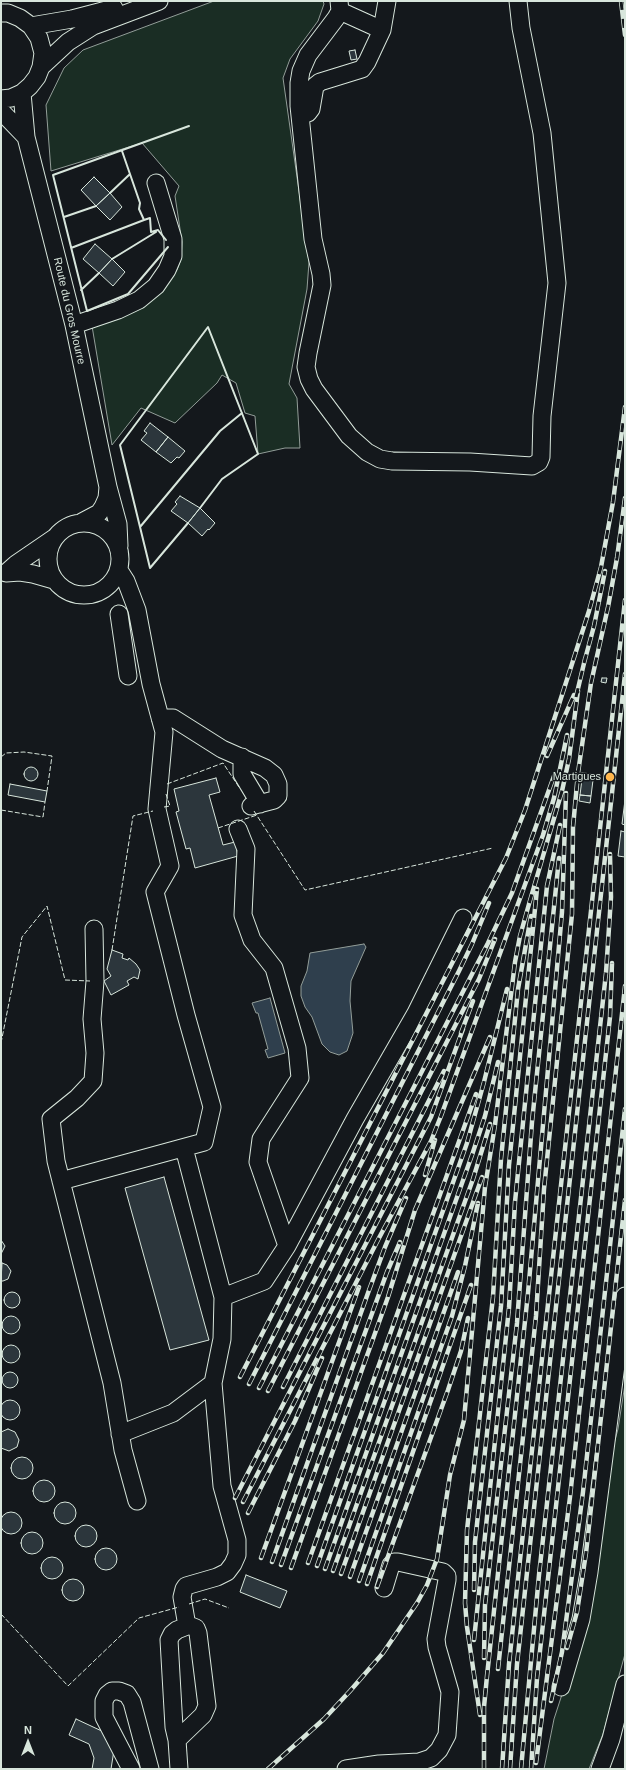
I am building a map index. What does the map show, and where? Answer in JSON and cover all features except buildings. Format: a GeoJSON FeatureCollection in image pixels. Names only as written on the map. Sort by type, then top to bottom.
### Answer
{"type":"FeatureCollection","features":[{"type":"Feature","properties":{"kind":"street"},"geometry":{"type":"LineString","coordinates":[[31,26],[72,19],[141,1]]}},
{"type":"Feature","properties":{"kind":"street"},"geometry":{"type":"LineString","coordinates":[[41,67],[68,42],[93,26],[159,1]]}},
{"type":"Feature","properties":{"kind":"street"},"geometry":{"type":"LineString","coordinates":[[300,115],[308,113],[311,109],[315,86],[320,82],[362,69],[367,62],[382,30],[388,1]]}},
{"type":"Feature","properties":{"kind":"street"},"geometry":{"type":"LineString","coordinates":[[382,30],[339,6],[336,18],[308,55],[301,71],[299,83],[300,115],[313,239],[322,285],[306,367],[309,379],[314,389],[349,436],[367,452],[380,459],[392,461],[536,465],[541,457],[542,416],[557,283],[542,134],[521,28],[518,1]]}},
{"type":"Feature","properties":{"kind":"street"},"geometry":{"type":"LineString","coordinates":[[1,99],[11,98],[22,93],[30,86],[37,78],[41,67],[43,53],[39,38],[31,26],[3,9]]}},
{"type":"Feature","properties":{"kind":"street","name":"Route du Gros Mourre"},"geometry":{"type":"LineString","coordinates":[[22,93],[26,137],[74,324],[108,487],[118,524],[121,558],[119,570]]}},
{"type":"Feature","properties":{"kind":"street"},"geometry":{"type":"LineString","coordinates":[[1,112],[26,137]]}},
{"type":"Feature","properties":{"kind":"street"},"geometry":{"type":"LineString","coordinates":[[74,324],[118,310],[139,300],[156,286],[167,270],[173,256],[174,239],[156,183]]}},
{"type":"Feature","properties":{"kind":"street","name":"Route du Gros Mourre"},"geometry":{"type":"LineString","coordinates":[[4,575],[16,564],[54,538],[62,530],[99,513],[104,507],[108,487]]}},
{"type":"Feature","properties":{"kind":"street"},"geometry":{"type":"LineString","coordinates":[[82,522],[104,528],[113,536],[119,546]]}},
{"type":"Feature","properties":{"kind":"street"},"geometry":{"type":"LineString","coordinates":[[54,538],[49,548],[48,558],[49,569],[54,580]]}},
{"type":"Feature","properties":{"kind":"street"},"geometry":{"type":"LineString","coordinates":[[119,570],[114,580],[106,588],[96,594],[110,603],[119,614],[128,676]]}},
{"type":"Feature","properties":{"kind":"street"},"geometry":{"type":"LineString","coordinates":[[61,1182],[204,1142],[212,1107],[186,1015],[156,892],[170,866],[157,809],[164,732],[151,684],[138,610],[126,581],[119,570]]}},
{"type":"Feature","properties":{"kind":"street","name":"Route du Gros Mourre"},"geometry":{"type":"LineString","coordinates":[[4,575],[20,572],[33,574],[54,580],[62,588],[73,594],[84,596],[96,594]]}},
{"type":"Feature","properties":{"kind":"street"},"geometry":{"type":"LineString","coordinates":[[119,614],[138,610]]}},
{"type":"Feature","properties":{"kind":"street"},"geometry":{"type":"LineString","coordinates":[[160,718],[173,718],[222,749],[265,768],[274,775],[278,784],[279,790],[274,800],[256,805],[242,774],[242,758]]}},
{"type":"Feature","properties":{"kind":"street"},"geometry":{"type":"LineString","coordinates":[[238,828],[246,849],[243,915],[252,940],[274,968],[298,1048],[300,1078],[261,1139],[258,1162],[287,1246]]}},
{"type":"Feature","properties":{"kind":"street"},"geometry":{"type":"LineString","coordinates":[[223,1297],[264,1281],[287,1246],[355,1119],[416,1013],[463,918]]}},
{"type":"Feature","properties":{"kind":"street"},"geometry":{"type":"LineString","coordinates":[[94,930],[95,981],[92,1019],[95,1053],[93,1080],[77,1098],[51,1119],[56,1160],[112,1383],[123,1450],[137,1501]]}},
{"type":"Feature","properties":{"kind":"street"},"geometry":{"type":"LineString","coordinates":[[184,1148],[223,1297],[222,1339],[213,1383],[222,1486],[237,1540],[237,1555],[227,1572],[217,1577],[186,1586],[184,1589],[182,1597],[187,1626]]}},
{"type":"Feature","properties":{"kind":"street"},"geometry":{"type":"LineString","coordinates":[[561,1687],[581,1619],[589,1572],[625,1296]]}},
{"type":"Feature","properties":{"kind":"street"},"geometry":{"type":"LineString","coordinates":[[120,1434],[173,1413],[213,1383]]}},
{"type":"Feature","properties":{"kind":"street"},"geometry":{"type":"LineString","coordinates":[[346,1769],[379,1764],[419,1762],[430,1758],[439,1750],[447,1735],[450,1692],[436,1639],[447,1576],[443,1572],[394,1562],[391,1565],[384,1588]]}},
{"type":"Feature","properties":{"kind":"street"},"geometry":{"type":"LineString","coordinates":[[177,1740],[203,1715],[207,1706],[198,1633],[196,1628],[192,1626],[187,1626],[172,1634],[169,1640],[174,1727],[177,1740],[179,1769]]}},
{"type":"Feature","properties":{"kind":"street"},"geometry":{"type":"LineString","coordinates":[[600,1769],[625,1684]]}},
{"type":"Feature","properties":{"kind":"street"},"geometry":{"type":"LineString","coordinates":[[131,1769],[104,1717],[104,1701],[106,1695],[112,1691],[119,1691],[127,1694],[132,1702],[150,1769]]}},
{"type":"Feature","properties":{"kind":"street"},"geometry":{"type":"LineString","coordinates":[[610,1739],[612,1769]]}},
{"type":"Feature","properties":{"kind":"green space"},"geometry":{"type":"Polygon","coordinates":[[[214,1],[323,1],[324,4],[318,21],[290,59],[283,78],[309,262],[307,289],[289,384],[297,398],[300,448],[285,448],[258,454],[255,416],[245,413],[236,383],[222,375],[217,383],[175,423],[141,408],[112,445],[92,326],[163,289],[177,270],[181,259],[182,242],[175,196],[179,186],[142,143],[51,171],[46,105],[64,68],[83,50],[214,1]]]}},
{"type":"Feature","properties":{"kind":"green space"},"geometry":{"type":"Polygon","coordinates":[[[625,1384],[625,1654],[603,1734],[589,1769],[544,1769],[554,1719],[579,1642],[609,1462],[618,1429],[625,1384]]]}},
{"type":"Feature","properties":{"kind":"water"},"geometry":{"type":"Polygon","coordinates":[[[364,944],[366,947],[351,981],[350,1001],[353,1033],[347,1051],[339,1055],[330,1052],[322,1044],[312,1017],[305,1007],[301,996],[301,986],[307,971],[310,953],[364,944]]]}},
{"type":"Feature","properties":{"kind":"water"},"geometry":{"type":"Polygon","coordinates":[[[270,998],[285,1053],[268,1058],[265,1050],[268,1049],[258,1013],[256,1013],[252,1003],[270,998]]]}},
{"type":"Feature","properties":{"kind":"railway"},"geometry":{"type":"LineString","coordinates":[[621,1],[625,35]]}},
{"type":"Feature","properties":{"kind":"railway"},"geometry":{"type":"LineString","coordinates":[[240,1377],[506,858],[525,810],[589,611],[601,567],[613,502],[625,407]]}},
{"type":"Feature","properties":{"kind":"railway"},"geometry":{"type":"LineString","coordinates":[[498,1669],[536,1316],[544,1189],[572,914],[573,827],[578,773],[591,683],[608,607],[617,558],[625,498]]}},
{"type":"Feature","properties":{"kind":"railway"},"geometry":{"type":"LineString","coordinates":[[584,663],[594,626],[605,571]]}},
{"type":"Feature","properties":{"kind":"railway"},"geometry":{"type":"LineString","coordinates":[[502,1769],[509,1664],[625,600]]}},
{"type":"Feature","properties":{"kind":"railway"},"geometry":{"type":"LineString","coordinates":[[576,697],[585,659]]}},
{"type":"Feature","properties":{"kind":"railway"},"geometry":{"type":"LineString","coordinates":[[510,1769],[517,1664],[625,674]]}},
{"type":"Feature","properties":{"kind":"railway"},"geometry":{"type":"LineString","coordinates":[[268,1769],[324,1719],[383,1653],[417,1603],[427,1585],[437,1559],[450,1475],[464,1420],[485,1187],[495,1125],[515,962],[520,936],[562,791],[569,759],[578,691]]}},
{"type":"Feature","properties":{"kind":"railway"},"geometry":{"type":"LineString","coordinates":[[547,756],[574,695]]}},
{"type":"Feature","properties":{"kind":"railway"},"geometry":{"type":"LineString","coordinates":[[243,1502],[379,1238],[431,1141],[543,835],[554,798],[567,735]]}},
{"type":"Feature","properties":{"kind":"railway"},"geometry":{"type":"LineString","coordinates":[[259,1388],[488,943],[512,893],[554,776]]}},
{"type":"Feature","properties":{"kind":"railway"},"geometry":{"type":"LineString","coordinates":[[484,1769],[484,1707],[528,1293],[562,912],[566,793]]}},
{"type":"Feature","properties":{"kind":"railway"},"geometry":{"type":"LineString","coordinates":[[474,1640],[509,1308],[515,1202],[547,886],[560,825]]}},
{"type":"Feature","properties":{"kind":"railway"},"geometry":{"type":"LineString","coordinates":[[521,1769],[539,1575],[606,973],[611,897],[610,854]]}},
{"type":"Feature","properties":{"kind":"railway"},"geometry":{"type":"LineString","coordinates":[[484,1658],[485,1605],[517,1323],[532,1122],[559,858]]}},
{"type":"Feature","properties":{"kind":"railway"},"geometry":{"type":"LineString","coordinates":[[474,1590],[475,1542],[501,1306],[509,1165],[537,889]]}},
{"type":"Feature","properties":{"kind":"railway"},"geometry":{"type":"LineString","coordinates":[[249,1384],[459,971],[489,903]]}},
{"type":"Feature","properties":{"kind":"railway"},"geometry":{"type":"LineString","coordinates":[[480,1715],[467,1627],[465,1603],[467,1530],[493,1297],[501,1159],[518,989],[531,916]]}},
{"type":"Feature","properties":{"kind":"railway"},"geometry":{"type":"LineString","coordinates":[[268,1391],[479,979],[495,939]]}},
{"type":"Feature","properties":{"kind":"railway"},"geometry":{"type":"LineString","coordinates":[[531,1769],[537,1678],[610,1017],[612,963]]}},
{"type":"Feature","properties":{"kind":"railway"},"geometry":{"type":"LineString","coordinates":[[536,1763],[570,1497],[625,986]]}},
{"type":"Feature","properties":{"kind":"railway"},"geometry":{"type":"LineString","coordinates":[[317,1566],[467,1143],[507,989]]}},
{"type":"Feature","properties":{"kind":"railway"},"geometry":{"type":"LineString","coordinates":[[461,1033],[473,1001]]}},
{"type":"Feature","properties":{"kind":"railway"},"geometry":{"type":"LineString","coordinates":[[235,1498],[431,1117],[463,1029]]}},
{"type":"Feature","properties":{"kind":"railway"},"geometry":{"type":"LineString","coordinates":[[291,1568],[388,1297],[415,1210],[490,1037]]}},
{"type":"Feature","properties":{"kind":"railway"},"geometry":{"type":"LineString","coordinates":[[325,1569],[472,1155],[485,1116],[498,1062]]}},
{"type":"Feature","properties":{"kind":"railway"},"geometry":{"type":"LineString","coordinates":[[283,1387],[444,1071]]}},
{"type":"Feature","properties":{"kind":"railway"},"geometry":{"type":"LineString","coordinates":[[308,1563],[476,1094]]}},
{"type":"Feature","properties":{"kind":"railway"},"geometry":{"type":"LineString","coordinates":[[551,1701],[562,1652],[583,1492],[625,1109]]}},
{"type":"Feature","properties":{"kind":"railway"},"geometry":{"type":"LineString","coordinates":[[333,1571],[473,1179],[490,1124]]}},
{"type":"Feature","properties":{"kind":"railway"},"geometry":{"type":"LineString","coordinates":[[425,1175],[435,1140]]}},
{"type":"Feature","properties":{"kind":"railway"},"geometry":{"type":"LineString","coordinates":[[341,1574],[482,1177]]}},
{"type":"Feature","properties":{"kind":"railway"},"geometry":{"type":"LineString","coordinates":[[272,1562],[368,1293],[385,1247],[406,1198]]}},
{"type":"Feature","properties":{"kind":"railway"},"geometry":{"type":"LineString","coordinates":[[567,1648],[577,1612],[586,1553],[625,1200]]}},
{"type":"Feature","properties":{"kind":"railway"},"geometry":{"type":"LineString","coordinates":[[359,1581],[452,1316],[465,1266],[478,1203]]}},
{"type":"Feature","properties":{"kind":"railway"},"geometry":{"type":"LineString","coordinates":[[281,1565],[387,1272],[400,1242]]}},
{"type":"Feature","properties":{"kind":"railway"},"geometry":{"type":"LineString","coordinates":[[350,1577],[458,1272]]}},
{"type":"Feature","properties":{"kind":"railway"},"geometry":{"type":"LineString","coordinates":[[367,1584],[471,1285]]}},
{"type":"Feature","properties":{"kind":"railway"},"geometry":{"type":"LineString","coordinates":[[261,1558],[359,1287]]}},
{"type":"Feature","properties":{"kind":"railway"},"geometry":{"type":"LineString","coordinates":[[377,1587],[448,1390],[461,1351],[468,1318]]}},
{"type":"Feature","properties":{"kind":"railway"},"geometry":{"type":"LineString","coordinates":[[248,1513],[295,1421],[322,1358]]}},
{"type":"Feature","properties":{"kind":"fence"},"geometry":{"type":"LineString","coordinates":[[1,757],[6,753],[24,752],[52,756],[47,791]]}},
{"type":"Feature","properties":{"kind":"fence"},"geometry":{"type":"LineString","coordinates":[[167,784],[223,763],[239,787]]}},
{"type":"Feature","properties":{"kind":"fence"},"geometry":{"type":"LineString","coordinates":[[164,807],[170,806],[166,794]]}},
{"type":"Feature","properties":{"kind":"fence"},"geometry":{"type":"LineString","coordinates":[[1,810],[43,817],[45,802]]}},
{"type":"Feature","properties":{"kind":"fence"},"geometry":{"type":"LineString","coordinates":[[112,950],[133,816],[153,811]]}},
{"type":"Feature","properties":{"kind":"fence"},"geometry":{"type":"LineString","coordinates":[[254,811],[305,890],[493,848]]}},
{"type":"Feature","properties":{"kind":"fence"},"geometry":{"type":"LineString","coordinates":[[218,828],[257,815]]}},
{"type":"Feature","properties":{"kind":"fence"},"geometry":{"type":"LineString","coordinates":[[1,1043],[22,937],[47,906],[65,980],[90,981]]}},
{"type":"Feature","properties":{"kind":"fence"},"geometry":{"type":"LineString","coordinates":[[189,1604],[205,1599],[229,1608]]}},
{"type":"Feature","properties":{"kind":"fence"},"geometry":{"type":"LineString","coordinates":[[1,1614],[68,1686],[139,1618],[179,1607]]}},
{"type":"Feature","properties":{"kind":"wall"},"geometry":{"type":"LineString","coordinates":[[168,247],[128,294],[87,311],[53,175],[189,126]]}},
{"type":"Feature","properties":{"kind":"wall"},"geometry":{"type":"LineString","coordinates":[[122,151],[140,203],[139,209],[144,220],[150,218],[151,232],[158,230],[166,240]]}},
{"type":"Feature","properties":{"kind":"wall"},"geometry":{"type":"LineString","coordinates":[[110,193],[130,174]]}},
{"type":"Feature","properties":{"kind":"wall"},"geometry":{"type":"LineString","coordinates":[[64,217],[96,206]]}},
{"type":"Feature","properties":{"kind":"wall"},"geometry":{"type":"LineString","coordinates":[[71,248],[144,220]]}},
{"type":"Feature","properties":{"kind":"wall"},"geometry":{"type":"LineString","coordinates":[[112,259],[156,232]]}},
{"type":"Feature","properties":{"kind":"wall"},"geometry":{"type":"LineString","coordinates":[[81,290],[99,273]]}},
{"type":"Feature","properties":{"kind":"wall"},"geometry":{"type":"LineString","coordinates":[[188,523],[150,568],[120,445],[208,327],[258,454],[222,479],[200,508]]}},
{"type":"Feature","properties":{"kind":"wall"},"geometry":{"type":"LineString","coordinates":[[140,527],[220,431],[242,413]]}},
{"type":"Feature","properties":{"kind":"place","name":"Martigues"},"geometry":{"type":"Point","coordinates":[610,777]}}]}
